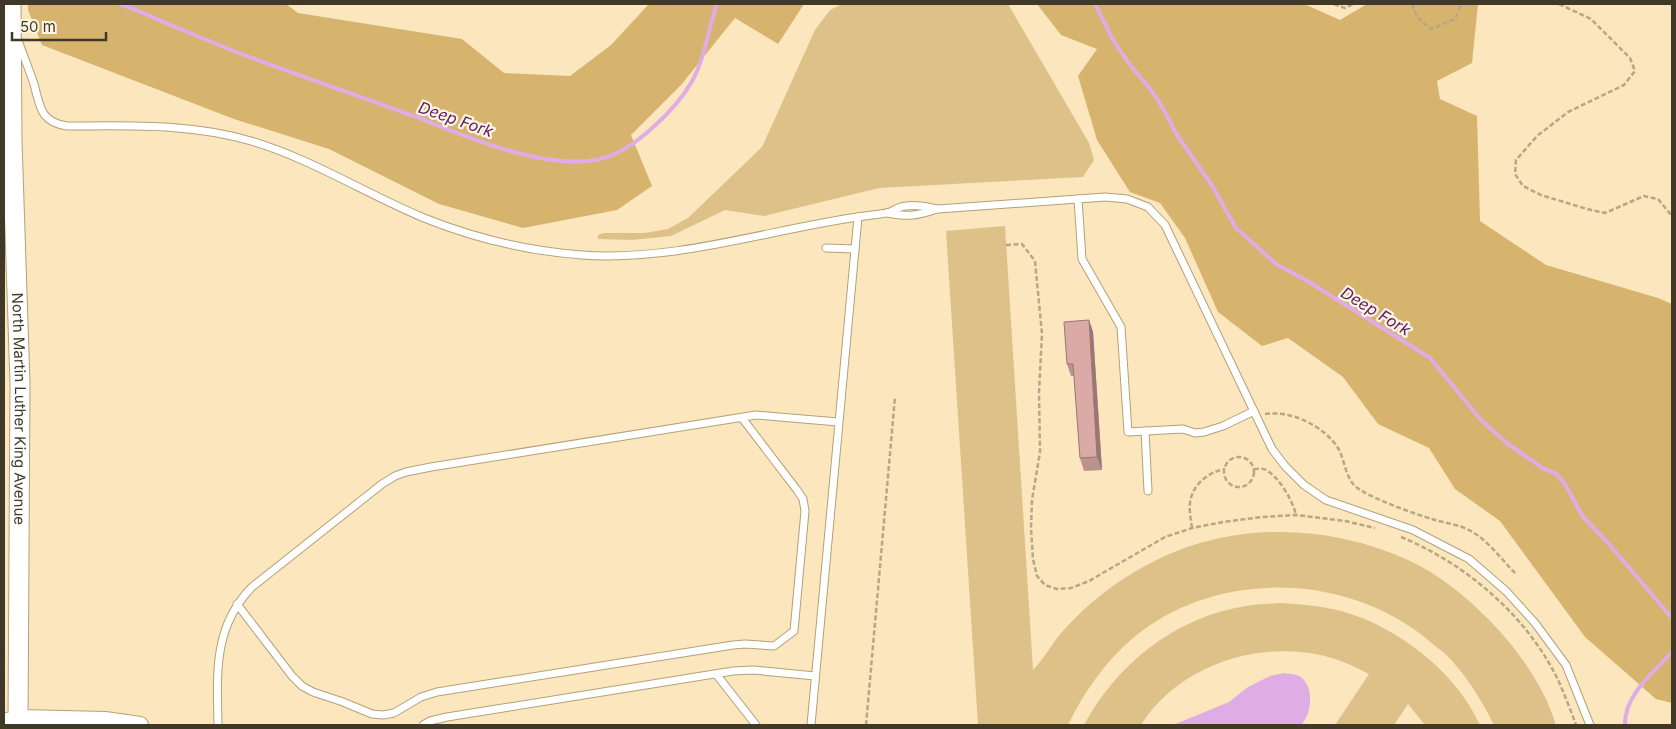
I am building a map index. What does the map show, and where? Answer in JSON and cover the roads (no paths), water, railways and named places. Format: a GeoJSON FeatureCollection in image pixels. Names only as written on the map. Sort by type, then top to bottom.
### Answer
{"type":"FeatureCollection","features":[{"type":"Feature","properties":{"kind":"main road","name":"North Martin Luther King Avenue"},"geometry":{"type":"LineString","coordinates":[[11,12],[8,141],[20,383],[14,722]]}},
{"type":"Feature","properties":{"kind":"street"},"geometry":{"type":"LineString","coordinates":[[14,722],[105,720],[140,725]]}},
{"type":"Feature","properties":{"kind":"lane"},"geometry":{"type":"LineString","coordinates":[[11,12],[38,103],[43,113],[56,124],[67,126],[190,128],[249,140],[305,161],[422,217],[456,230],[504,244],[582,255],[651,254],[700,248],[782,230],[887,213],[904,206],[919,205],[938,209]]}},
{"type":"Feature","properties":{"kind":"lane"},"geometry":{"type":"LineString","coordinates":[[887,213],[906,217],[938,209],[1105,197],[1127,199],[1148,206],[1165,225],[1272,450],[1285,466],[1304,486],[1326,500],[1413,530],[1469,559],[1506,591],[1535,624],[1566,665],[1590,725]]}},
{"type":"Feature","properties":{"kind":"lane"},"geometry":{"type":"LineString","coordinates":[[1078,199],[1082,259],[1121,326],[1128,432],[1183,429],[1195,433],[1204,432],[1255,414]]}},
{"type":"Feature","properties":{"kind":"lane"},"geometry":{"type":"LineString","coordinates":[[811,725],[858,217]]}},
{"type":"Feature","properties":{"kind":"lane"},"geometry":{"type":"LineString","coordinates":[[826,248],[855,249]]}},
{"type":"Feature","properties":{"kind":"lane"},"geometry":{"type":"LineString","coordinates":[[218,725],[218,676],[221,642],[230,615],[237,604],[252,587],[382,484],[395,476],[431,467],[761,415],[838,422]]}},
{"type":"Feature","properties":{"kind":"lane"},"geometry":{"type":"LineString","coordinates":[[237,604],[292,676],[302,686],[312,692],[372,714],[383,715],[394,713],[421,697],[437,692],[733,645],[774,646],[794,631],[805,511],[803,499],[797,490],[742,418]]}},
{"type":"Feature","properties":{"kind":"lane"},"geometry":{"type":"LineString","coordinates":[[1145,431],[1148,491]]}},
{"type":"Feature","properties":{"kind":"lane"},"geometry":{"type":"LineString","coordinates":[[423,725],[430,721],[447,717],[740,670],[815,676]]}},
{"type":"Feature","properties":{"kind":"lane"},"geometry":{"type":"LineString","coordinates":[[716,674],[756,725]]}},
{"type":"Feature","properties":{"kind":"waterway","name":"Deep Fork"},"geometry":{"type":"LineString","coordinates":[[119,4],[278,68],[462,135],[510,151],[559,161],[583,161],[616,154],[641,138],[665,116],[684,93],[696,74],[717,4]]}},
{"type":"Feature","properties":{"kind":"waterway","name":"Deep Fork"},"geometry":{"type":"LineString","coordinates":[[1095,4],[1113,40],[1160,103],[1177,135],[1211,184],[1236,228],[1276,264],[1309,282],[1430,358],[1481,420],[1508,444],[1544,469],[1555,473],[1565,484],[1583,517],[1609,544],[1672,618]]}},
{"type":"Feature","properties":{"kind":"waterway"},"geometry":{"type":"LineString","coordinates":[[1625,725],[1629,704],[1635,694],[1672,652]]}}]}
